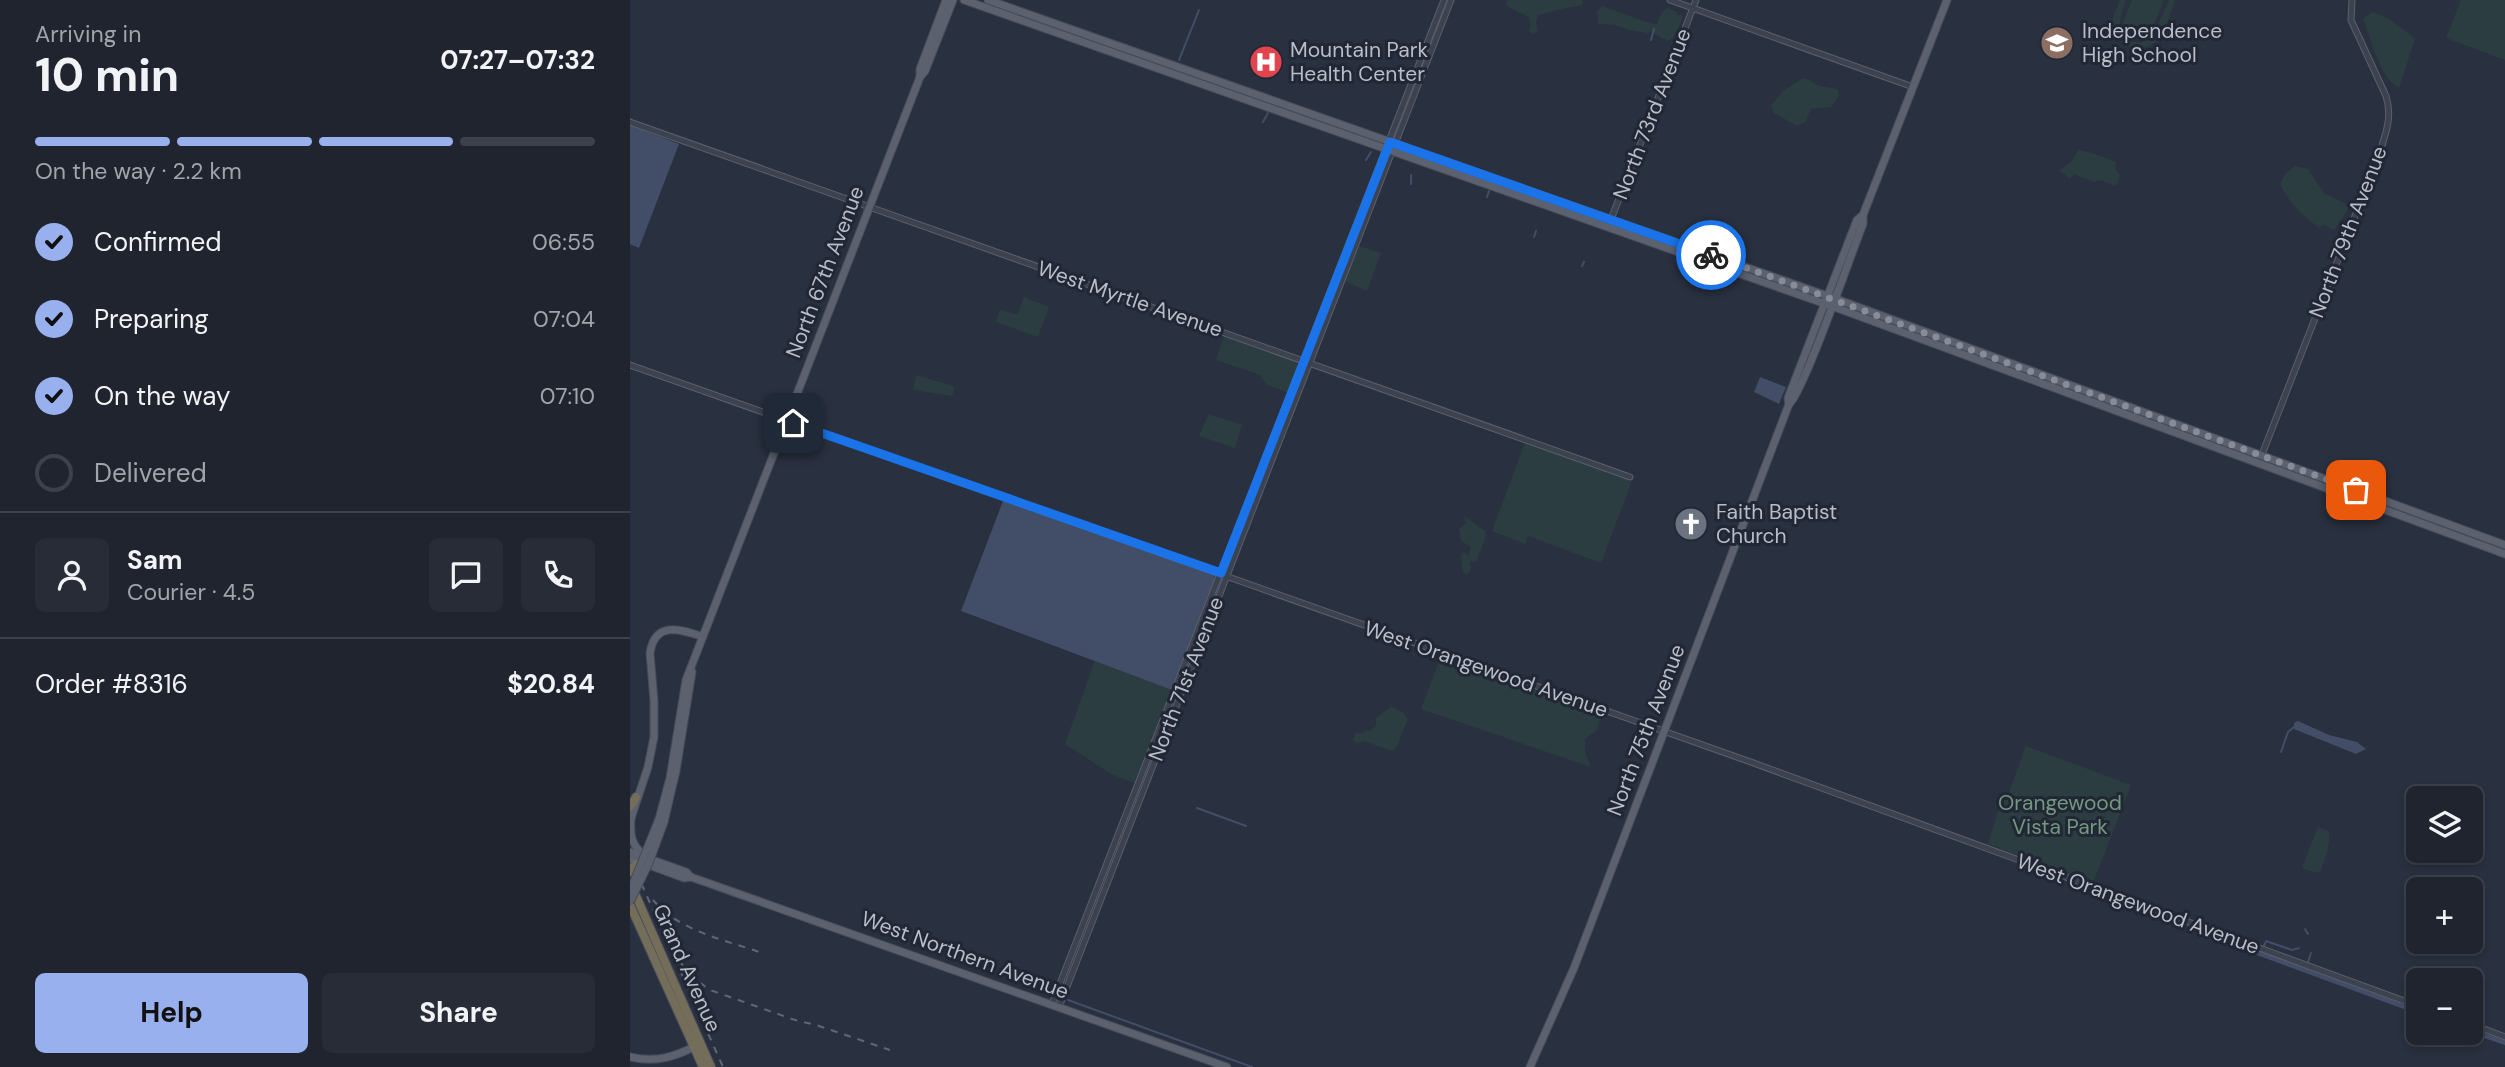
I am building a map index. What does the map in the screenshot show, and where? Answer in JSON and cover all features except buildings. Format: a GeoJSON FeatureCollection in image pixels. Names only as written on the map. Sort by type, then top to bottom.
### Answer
{"type":"FeatureCollection","features":[{"type":"Feature","properties":{"kind":"highway"},"geometry":{"type":"LineString","coordinates":[[630,807],[636,797]]}},
{"type":"Feature","properties":{"kind":"highway"},"geometry":{"type":"LineString","coordinates":[[630,874],[635,864],[645,864]]}},
{"type":"Feature","properties":{"kind":"highway","name":"Grand Avenue"},"geometry":{"type":"LineString","coordinates":[[630,874],[631,889],[698,1045],[703,1067]]}},
{"type":"Feature","properties":{"kind":"highway","name":"Grand Avenue"},"geometry":{"type":"LineString","coordinates":[[630,904],[711,1067]]}},
{"type":"Feature","properties":{"kind":"main road","name":"North 67th Avenue"},"geometry":{"type":"LineString","coordinates":[[920,77],[920,69],[946,0]]}},
{"type":"Feature","properties":{"kind":"main road","name":"North 67th Avenue"},"geometry":{"type":"LineString","coordinates":[[630,904],[649,863],[662,821],[686,680],[701,636],[920,77],[925,71],[953,0]]}},
{"type":"Feature","properties":{"kind":"main road"},"geometry":{"type":"LineString","coordinates":[[964,0],[1391,147],[1607,228],[1829,301]]}},
{"type":"Feature","properties":{"kind":"main road"},"geometry":{"type":"LineString","coordinates":[[988,0],[1221,87]]}},
{"type":"Feature","properties":{"kind":"main road","name":"North 75th Avenue"},"geometry":{"type":"LineString","coordinates":[[1530,1067],[1574,968],[1789,404],[1788,398],[1863,224],[1863,215],[1947,0]]}},
{"type":"Feature","properties":{"kind":"main road"},"geometry":{"type":"LineString","coordinates":[[1034,25],[1037,21],[1059,25]]}},
{"type":"Feature","properties":{"kind":"main road"},"geometry":{"type":"LineString","coordinates":[[1391,147],[1612,220],[2260,460],[2505,554]]}},
{"type":"Feature","properties":{"kind":"main road"},"geometry":{"type":"LineString","coordinates":[[2260,460],[2505,545]]}},
{"type":"Feature","properties":{"kind":"main road"},"geometry":{"type":"LineString","coordinates":[[656,861],[639,851],[630,832],[636,797],[648,767],[654,737],[651,645],[658,636],[669,630],[682,630],[701,636]]}},
{"type":"Feature","properties":{"kind":"main road","name":"North 67th Avenue"},"geometry":{"type":"LineString","coordinates":[[631,889],[662,821]]}},
{"type":"Feature","properties":{"kind":"main road","name":"West Northern Avenue"},"geometry":{"type":"LineString","coordinates":[[630,852],[686,872],[691,877],[1227,1067]]}},
{"type":"Feature","properties":{"kind":"main road","name":"West Northern Avenue"},"geometry":{"type":"LineString","coordinates":[[630,858],[684,878],[691,877]]}},
{"type":"Feature","properties":{"kind":"main road"},"geometry":{"type":"LineString","coordinates":[[630,1058],[656,1060],[698,1045]]}},
{"type":"Feature","properties":{"kind":"street","name":"North 71st Avenue"},"geometry":{"type":"LineString","coordinates":[[1391,147],[1444,0]]}},
{"type":"Feature","properties":{"kind":"street","name":"North 71st Avenue"},"geometry":{"type":"LineString","coordinates":[[1056,1006],[1391,147],[1451,0]]}},
{"type":"Feature","properties":{"kind":"street"},"geometry":{"type":"LineString","coordinates":[[1670,0],[1913,87]]}},
{"type":"Feature","properties":{"kind":"street","name":"North 73rd Avenue"},"geometry":{"type":"LineString","coordinates":[[1607,228],[1696,0]]}},
{"type":"Feature","properties":{"kind":"street","name":"North 79th Avenue"},"geometry":{"type":"LineString","coordinates":[[2260,460],[2388,128],[2388,102],[2351,20],[2352,0]]}},
{"type":"Feature","properties":{"kind":"street","name":"West Myrtle Avenue"},"geometry":{"type":"LineString","coordinates":[[630,121],[1630,477]]}},
{"type":"Feature","properties":{"kind":"street","name":"West Orangewood Avenue"},"geometry":{"type":"LineString","coordinates":[[630,365],[1665,732],[2406,1002]]}},
{"type":"Feature","properties":{"kind":"street"},"geometry":{"type":"LineString","coordinates":[[2483,1029],[2505,1037]]}},
{"type":"Feature","properties":{"kind":"green space"},"geometry":{"type":"Polygon","coordinates":[[[2120,0],[2126,0],[2120,21],[2122,34],[2125,38],[2141,43],[2153,36],[2169,0],[2175,0],[2158,39],[2145,48],[2136,48],[2123,43],[2114,32],[2113,35],[2107,33],[2120,0]]]}},
{"type":"Feature","properties":{"kind":"green space"},"geometry":{"type":"Polygon","coordinates":[[[2132,0],[2164,0],[2150,35],[2122,25],[2132,0]]]}},
{"type":"Feature","properties":{"kind":"green space"},"geometry":{"type":"Polygon","coordinates":[[[2461,0],[2505,0],[2505,60],[2446,38],[2461,0]]]}},
{"type":"Feature","properties":{"kind":"green space"},"geometry":{"type":"Polygon","coordinates":[[[1506,2],[1583,2],[1581,6],[1538,15],[1538,31],[1533,34],[1529,31],[1529,17],[1507,6],[1506,2]]]}},
{"type":"Feature","properties":{"kind":"green space"},"geometry":{"type":"Polygon","coordinates":[[[1602,6],[1652,24],[1657,24],[1662,12],[1667,8],[1677,12],[1677,16],[1681,14],[1683,18],[1673,38],[1667,41],[1650,31],[1648,33],[1598,24],[1597,11],[1602,6]]]}},
{"type":"Feature","properties":{"kind":"green space"},"geometry":{"type":"Polygon","coordinates":[[[2373,12],[2387,18],[2415,38],[2399,88],[2387,76],[2369,36],[2363,18],[2373,12]]]}},
{"type":"Feature","properties":{"kind":"green space"},"geometry":{"type":"Polygon","coordinates":[[[1803,78],[1835,89],[1839,96],[1831,107],[1811,109],[1805,122],[1797,126],[1774,113],[1771,106],[1782,92],[1803,78]]]}},
{"type":"Feature","properties":{"kind":"green space"},"geometry":{"type":"Polygon","coordinates":[[[2078,150],[2116,162],[2115,169],[2120,175],[2118,183],[2115,186],[2101,180],[2094,182],[2074,174],[2070,179],[2059,170],[2072,161],[2078,150]]]}},
{"type":"Feature","properties":{"kind":"green space"},"geometry":{"type":"Polygon","coordinates":[[[2295,166],[2308,169],[2324,193],[2344,203],[2348,209],[2334,230],[2324,225],[2319,228],[2296,208],[2284,191],[2280,184],[2286,173],[2295,166]]]}},
{"type":"Feature","properties":{"kind":"green space"},"geometry":{"type":"Polygon","coordinates":[[[1359,246],[1381,253],[1367,291],[1344,281],[1359,246]]]}},
{"type":"Feature","properties":{"kind":"green space"},"geometry":{"type":"Polygon","coordinates":[[[1024,297],[1049,307],[1038,337],[996,322],[1000,309],[1017,315],[1024,297]]]}},
{"type":"Feature","properties":{"kind":"green space"},"geometry":{"type":"Polygon","coordinates":[[[1224,336],[1297,362],[1298,368],[1288,393],[1266,384],[1260,375],[1216,360],[1224,336]]]}},
{"type":"Feature","properties":{"kind":"green space"},"geometry":{"type":"Polygon","coordinates":[[[916,375],[953,386],[952,396],[913,390],[916,375]]]}},
{"type":"Feature","properties":{"kind":"green space"},"geometry":{"type":"Polygon","coordinates":[[[1209,414],[1242,425],[1235,448],[1199,436],[1209,414]]]}},
{"type":"Feature","properties":{"kind":"green space"},"geometry":{"type":"Polygon","coordinates":[[[1525,443],[1632,481],[1601,563],[1528,536],[1525,544],[1492,531],[1525,443]]]}},
{"type":"Feature","properties":{"kind":"green space"},"geometry":{"type":"Polygon","coordinates":[[[1464,516],[1485,531],[1486,536],[1476,562],[1470,561],[1471,570],[1467,575],[1463,572],[1461,557],[1464,552],[1468,556],[1471,548],[1461,540],[1459,529],[1466,523],[1464,516]]]}},
{"type":"Feature","properties":{"kind":"green space"},"geometry":{"type":"Polygon","coordinates":[[[1440,659],[1460,663],[1602,714],[1596,731],[1585,739],[1585,752],[1591,767],[1421,709],[1440,659]]]}},
{"type":"Feature","properties":{"kind":"green space"},"geometry":{"type":"Polygon","coordinates":[[[1095,661],[1172,690],[1134,783],[1111,774],[1065,744],[1095,661]]]}},
{"type":"Feature","properties":{"kind":"green space"},"geometry":{"type":"Polygon","coordinates":[[[1391,707],[1404,713],[1408,720],[1393,751],[1353,740],[1356,732],[1362,734],[1376,726],[1376,718],[1391,707]]]}},
{"type":"Feature","properties":{"kind":"green space","name":"Orangewood Vista Park"},"geometry":{"type":"Polygon","coordinates":[[[2026,746],[2131,785],[2093,883],[1988,844],[2001,801],[2009,792],[2026,746]]]}},
{"type":"Feature","properties":{"kind":"green space"},"geometry":{"type":"Polygon","coordinates":[[[2318,827],[2328,831],[2329,840],[2324,862],[2317,873],[2302,868],[2318,827]]]}},
{"type":"Feature","properties":{"kind":"water"},"geometry":{"type":"Polygon","coordinates":[[[630,125],[679,144],[639,248],[630,244],[630,125]]]}},
{"type":"Feature","properties":{"kind":"water"},"geometry":{"type":"Polygon","coordinates":[[[1760,377],[1786,387],[1779,404],[1754,392],[1760,377]]]}},
{"type":"Feature","properties":{"kind":"water"},"geometry":{"type":"Polygon","coordinates":[[[1003,501],[1213,573],[1215,578],[1172,690],[961,611],[1003,501]]]}},
{"type":"Feature","properties":{"kind":"water"},"geometry":{"type":"Polygon","coordinates":[[[2298,721],[2329,735],[2357,742],[2366,749],[2356,754],[2294,729],[2294,723],[2298,721]]]}},
{"type":"Feature","properties":{"kind":"waterway"},"geometry":{"type":"LineString","coordinates":[[1179,60],[1199,10]]}},
{"type":"Feature","properties":{"kind":"waterway"},"geometry":{"type":"LineString","coordinates":[[1651,40],[1654,29]]}},
{"type":"Feature","properties":{"kind":"waterway"},"geometry":{"type":"LineString","coordinates":[[1263,122],[1268,113]]}},
{"type":"Feature","properties":{"kind":"waterway"},"geometry":{"type":"LineString","coordinates":[[1366,160],[1371,152]]}},
{"type":"Feature","properties":{"kind":"waterway"},"geometry":{"type":"LineString","coordinates":[[1411,175],[1411,184]]}},
{"type":"Feature","properties":{"kind":"waterway"},"geometry":{"type":"LineString","coordinates":[[1487,197],[1489,191]]}},
{"type":"Feature","properties":{"kind":"waterway"},"geometry":{"type":"LineString","coordinates":[[1534,237],[1536,231]]}},
{"type":"Feature","properties":{"kind":"waterway"},"geometry":{"type":"LineString","coordinates":[[1582,266],[1584,262]]}},
{"type":"Feature","properties":{"kind":"waterway"},"geometry":{"type":"LineString","coordinates":[[2281,752],[2288,732],[2294,727]]}},
{"type":"Feature","properties":{"kind":"waterway"},"geometry":{"type":"LineString","coordinates":[[1197,808],[1246,826]]}},
{"type":"Feature","properties":{"kind":"waterway"},"geometry":{"type":"LineString","coordinates":[[2096,894],[2184,926]]}},
{"type":"Feature","properties":{"kind":"waterway"},"geometry":{"type":"LineString","coordinates":[[2305,929],[2308,934]]}},
{"type":"Feature","properties":{"kind":"waterway"},"geometry":{"type":"LineString","coordinates":[[2206,934],[2406,1008]]}},
{"type":"Feature","properties":{"kind":"waterway"},"geometry":{"type":"LineString","coordinates":[[2264,946],[2266,941],[2292,950],[2299,948]]}},
{"type":"Feature","properties":{"kind":"waterway"},"geometry":{"type":"LineString","coordinates":[[2308,962],[2311,953]]}},
{"type":"Feature","properties":{"kind":"waterway"},"geometry":{"type":"LineString","coordinates":[[1068,1000],[1252,1067]]}},
{"type":"Feature","properties":{"kind":"waterway"},"geometry":{"type":"LineString","coordinates":[[2483,1035],[2505,1043]]}},
{"type":"Feature","properties":{"kind":"railway"},"geometry":{"type":"LineString","coordinates":[[630,858],[670,948]]}},
{"type":"Feature","properties":{"kind":"railway"},"geometry":{"type":"LineString","coordinates":[[653,900],[676,920],[690,927],[765,954]]}},
{"type":"Feature","properties":{"kind":"railway"},"geometry":{"type":"LineString","coordinates":[[666,939],[688,974],[710,990],[890,1050]]}},
{"type":"Feature","properties":{"kind":"railway"},"geometry":{"type":"LineString","coordinates":[[680,970],[723,1067]]}},
{"type":"Feature","properties":{"kind":"way so far"},"geometry":{"type":"LineString","coordinates":[[1711,255],[2356,490]]}},
{"type":"Feature","properties":{"kind":"place","name":"Independence High School"},"geometry":{"type":"Point","coordinates":[2057,43]}},
{"type":"Feature","properties":{"kind":"place","name":"Mountain Park Health Center"},"geometry":{"type":"Point","coordinates":[1266,62]}},
{"type":"Feature","properties":{"kind":"place","name":"Faith Baptist Church"},"geometry":{"type":"Point","coordinates":[1691,524]}},
{"type":"Feature","properties":{"kind":"route"},"geometry":{"type":"LineString","coordinates":[[793,423],[1221,573],[1390,142],[1711,255]]}}]}
